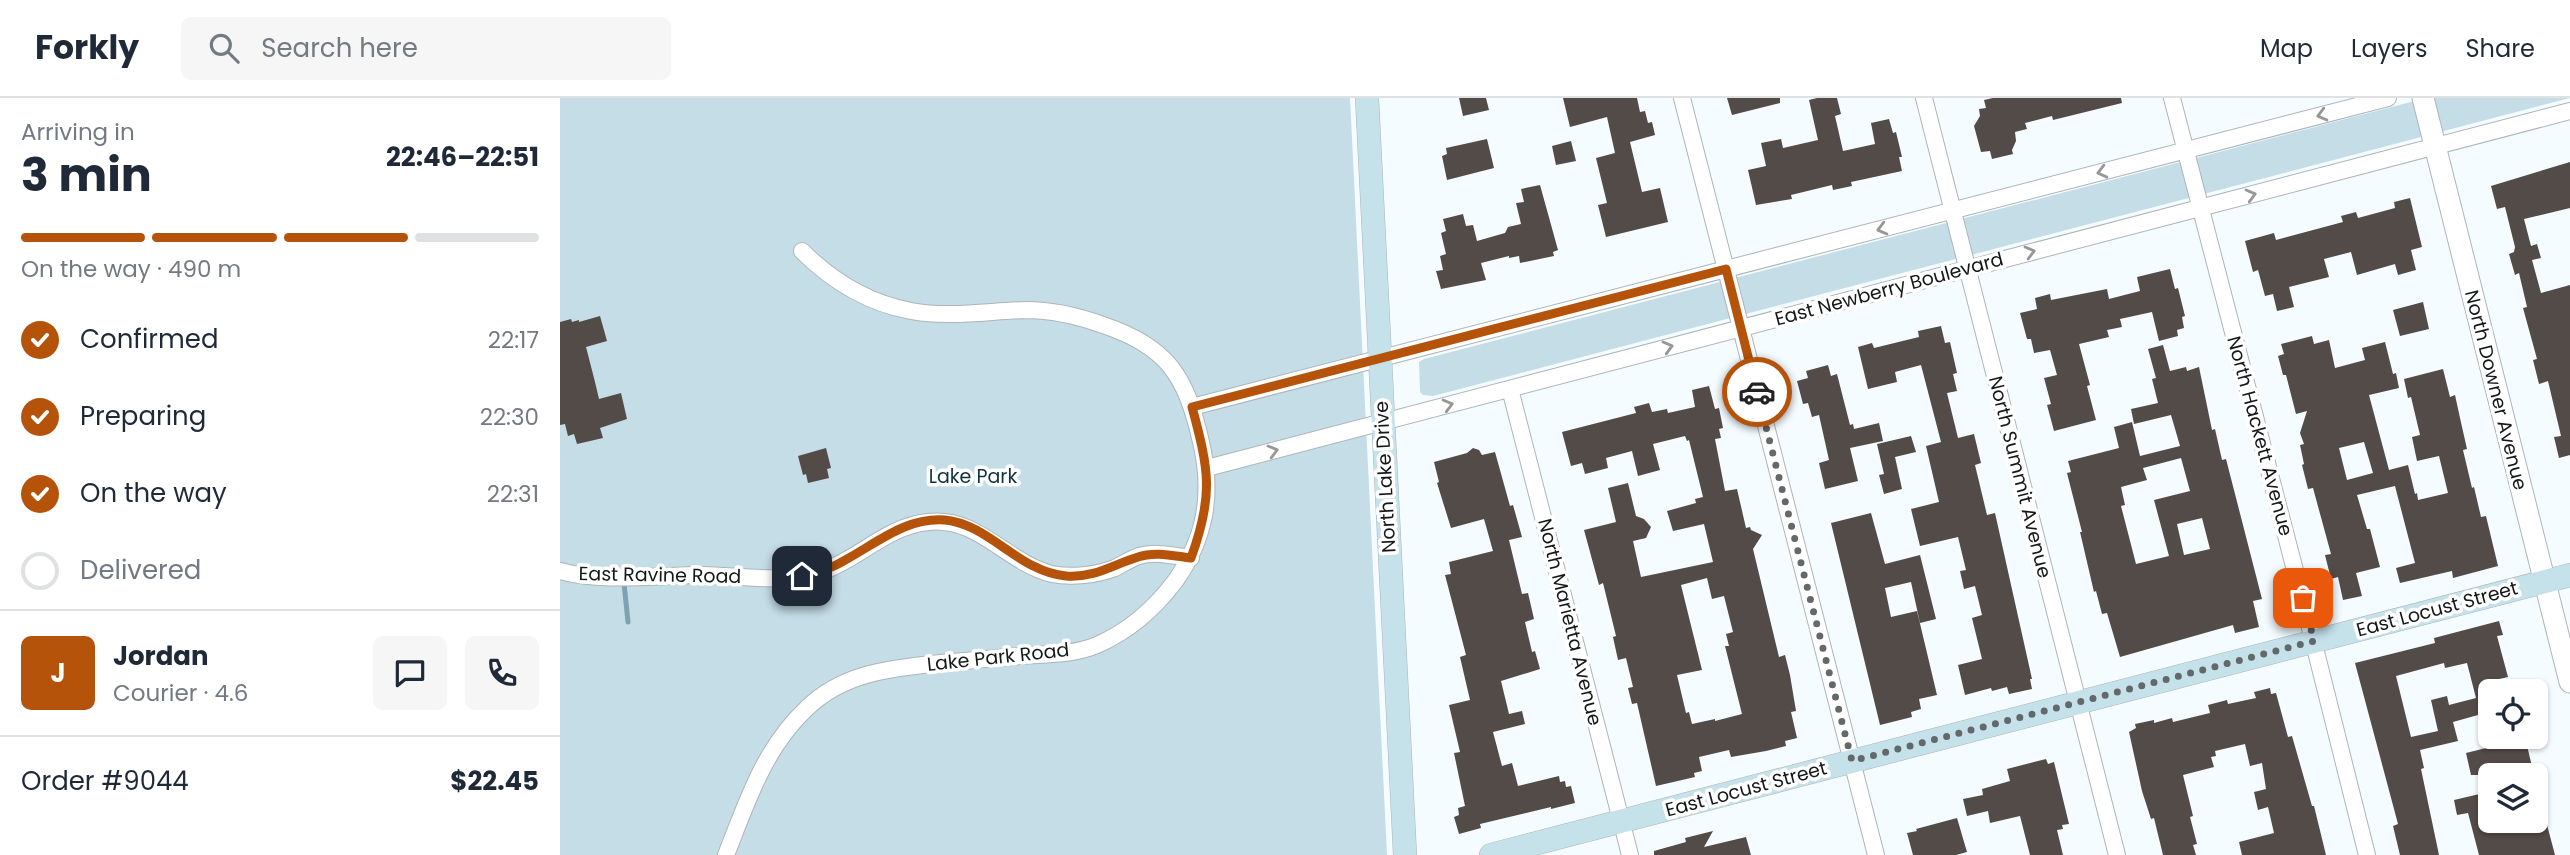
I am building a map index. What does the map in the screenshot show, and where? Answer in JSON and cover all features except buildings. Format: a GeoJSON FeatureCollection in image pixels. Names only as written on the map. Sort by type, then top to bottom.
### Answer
{"type":"FeatureCollection","features":[{"type":"Feature","properties":{"kind":"main road","name":"North Lake Drive"},"geometry":{"type":"LineString","coordinates":[[1367,98],[1405,855]]}},
{"type":"Feature","properties":{"kind":"main road","name":"East Locust Street"},"geometry":{"type":"LineString","coordinates":[[1491,855],[2570,575]]}},
{"type":"Feature","properties":{"kind":"street"},"geometry":{"type":"LineString","coordinates":[[1682,98],[1875,855]]}},
{"type":"Feature","properties":{"kind":"street","name":"North Summit Avenue"},"geometry":{"type":"LineString","coordinates":[[1924,98],[2117,855]]}},
{"type":"Feature","properties":{"kind":"street","name":"North Hackett Avenue"},"geometry":{"type":"LineString","coordinates":[[2172,98],[2367,855]]}},
{"type":"Feature","properties":{"kind":"street"},"geometry":{"type":"LineString","coordinates":[[1192,407],[2388,98]]}},
{"type":"Feature","properties":{"kind":"street","name":"North Downer Avenue"},"geometry":{"type":"LineString","coordinates":[[2423,98],[2570,682]]}},
{"type":"Feature","properties":{"kind":"street","name":"East Newberry Boulevard"},"geometry":{"type":"LineString","coordinates":[[1208,468],[2570,111]]}},
{"type":"Feature","properties":{"kind":"street","name":"Lake Park Road"},"geometry":{"type":"LineString","coordinates":[[726,855],[758,774],[773,748],[808,706],[859,675],[894,667],[1058,654],[1096,645],[1128,627],[1158,602],[1191,558],[1201,531],[1207,500],[1208,468],[1192,407],[1179,378],[1168,362],[1152,347],[1121,330],[1085,318],[1052,312],[932,313],[893,307],[850,290],[802,251]]}},
{"type":"Feature","properties":{"kind":"street","name":"North Marietta Avenue"},"geometry":{"type":"LineString","coordinates":[[1510,389],[1630,855]]}},
{"type":"Feature","properties":{"kind":"street","name":"East Ravine Road"},"geometry":{"type":"LineString","coordinates":[[560,571],[587,576],[802,576],[824,571],[845,561],[893,531],[912,524],[946,520],[977,532],[1032,567],[1067,576],[1112,569],[1139,556],[1155,554],[1191,558]]}},
{"type":"Feature","properties":{"kind":"green space","name":"Lake Park"},"geometry":{"type":"Polygon","coordinates":[[[560,98],[1350,98],[1387,855],[560,855],[560,98]]]}},
{"type":"Feature","properties":{"kind":"green space"},"geometry":{"type":"Polygon","coordinates":[[[2426,98],[2570,98],[1433,396],[1420,392],[1419,362],[1424,359],[2426,98]]]}},
{"type":"Feature","properties":{"kind":"waterway"},"geometry":{"type":"LineString","coordinates":[[624,583],[628,622]]}},
{"type":"Feature","properties":{"kind":"way so far"},"geometry":{"type":"LineString","coordinates":[[1757,392],[1852,761],[2314,641],[2303,598]]}},
{"type":"Feature","properties":{"kind":"route"},"geometry":{"type":"LineString","coordinates":[[802,576],[824,571],[845,561],[893,531],[912,524],[946,520],[977,532],[1032,567],[1067,576],[1112,569],[1139,556],[1155,554],[1191,558],[1201,531],[1207,500],[1208,468],[1192,407],[1726,269],[1757,392]]}}]}
